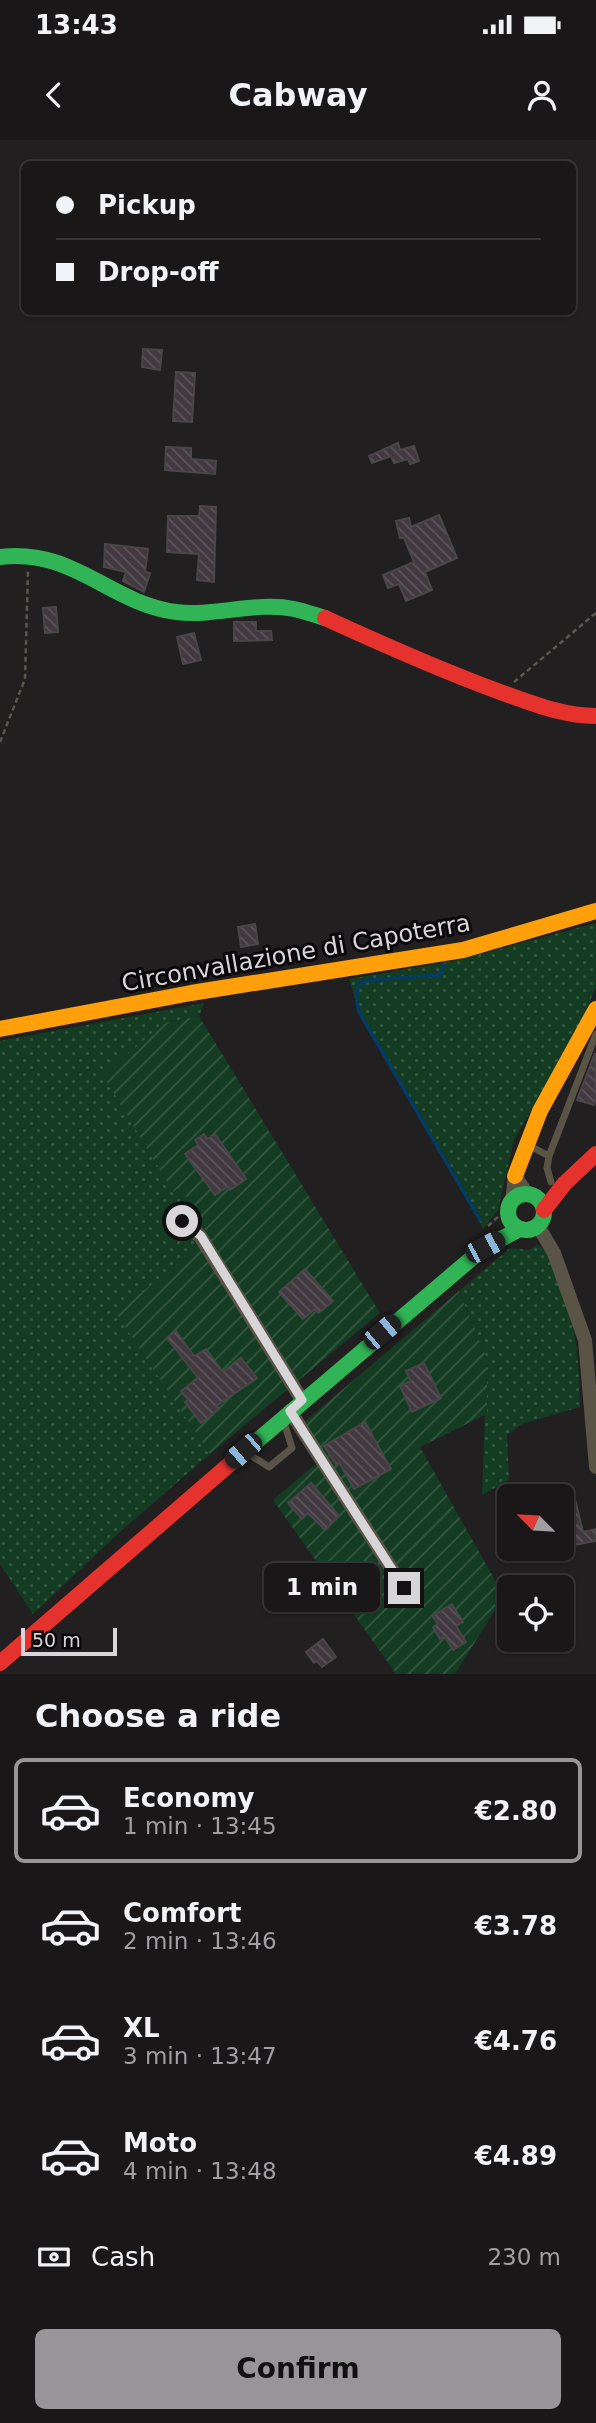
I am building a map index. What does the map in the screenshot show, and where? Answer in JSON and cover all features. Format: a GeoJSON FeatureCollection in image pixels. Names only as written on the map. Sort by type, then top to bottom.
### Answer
{"type":"FeatureCollection","features":[{"type":"Feature","properties":{"kind":"street"},"geometry":{"type":"LineString","coordinates":[[0,557],[28,557],[65,563],[135,602],[177,612],[292,608],[324,618],[441,671],[548,709],[574,716],[596,716]]}},
{"type":"Feature","properties":{"kind":"street","name":"Circonvallazione di Capoterra"},"geometry":{"type":"LineString","coordinates":[[0,1029],[191,993],[463,950],[596,911]]}},
{"type":"Feature","properties":{"kind":"street"},"geometry":{"type":"LineString","coordinates":[[516,1206],[524,1143],[596,1009]]}},
{"type":"Feature","properties":{"kind":"street"},"geometry":{"type":"LineString","coordinates":[[0,1663],[243,1451],[485,1247],[516,1206],[596,1154]]}},
{"type":"Feature","properties":{"kind":"street"},"geometry":{"type":"LineString","coordinates":[[541,1218],[578,1168]]}},
{"type":"Feature","properties":{"kind":"street"},"geometry":{"type":"LineString","coordinates":[[516,1206],[540,1200],[541,1218],[585,1340],[596,1466]]}},
{"type":"Feature","properties":{"kind":"street"},"geometry":{"type":"LineString","coordinates":[[516,1206],[541,1218]]}},
{"type":"Feature","properties":{"kind":"street"},"geometry":{"type":"LineString","coordinates":[[182,1221],[201,1236],[291,1410],[404,1588]]}},
{"type":"Feature","properties":{"kind":"lane"},"geometry":{"type":"LineString","coordinates":[[551,1182],[547,1168],[549,1156],[596,1034]]}},
{"type":"Feature","properties":{"kind":"lane"},"geometry":{"type":"LineString","coordinates":[[541,1107],[562,1120]]}},
{"type":"Feature","properties":{"kind":"lane"},"geometry":{"type":"LineString","coordinates":[[524,1143],[549,1156]]}},
{"type":"Feature","properties":{"kind":"lane"},"geometry":{"type":"LineString","coordinates":[[243,1451],[269,1467],[292,1448],[291,1410]]}},
{"type":"Feature","properties":{"kind":"path"},"geometry":{"type":"LineString","coordinates":[[0,742],[24,679],[28,557]]}},
{"type":"Feature","properties":{"kind":"path"},"geometry":{"type":"LineString","coordinates":[[506,692],[519,676],[596,614]]}},
{"type":"Feature","properties":{"kind":"green space"},"geometry":{"type":"Polygon","coordinates":[[[596,923],[596,987],[577,1031],[514,1140],[498,1210],[483,1229],[455,1173],[359,1012],[349,979],[458,960],[596,923]]]}},
{"type":"Feature","properties":{"kind":"green space"},"geometry":{"type":"Polygon","coordinates":[[[204,1003],[199,1016],[164,1023],[173,1191],[180,1187],[212,1237],[117,1313],[210,1454],[121,1531],[33,1614],[0,1564],[0,1041],[204,1003]]]}},
{"type":"Feature","properties":{"kind":"green space"},"geometry":{"type":"Polygon","coordinates":[[[199,1016],[380,1313],[210,1454],[116,1313],[211,1237],[180,1187],[173,1192],[103,1075],[164,1023],[199,1016]]]}},
{"type":"Feature","properties":{"kind":"green space"},"geometry":{"type":"Polygon","coordinates":[[[537,1244],[549,1257],[566,1296],[576,1344],[580,1407],[522,1424],[507,1435],[509,1480],[497,1484],[497,1487],[482,1495],[487,1359],[459,1291],[510,1248],[529,1250],[537,1244]]]}},
{"type":"Feature","properties":{"kind":"green space"},"geometry":{"type":"Polygon","coordinates":[[[459,1291],[487,1359],[487,1414],[420,1447],[497,1584],[497,1607],[455,1674],[396,1674],[273,1500],[318,1462],[297,1428],[459,1291]]]}},
{"type":"Feature","properties":{"kind":"building"},"geometry":{"type":"Polygon","coordinates":[[[143,349],[162,350],[160,370],[142,367],[143,349]]]}},
{"type":"Feature","properties":{"kind":"building"},"geometry":{"type":"Polygon","coordinates":[[[176,372],[195,373],[192,422],[173,421],[176,372]]]}},
{"type":"Feature","properties":{"kind":"building"},"geometry":{"type":"Polygon","coordinates":[[[398,443],[400,450],[414,446],[419,461],[410,464],[408,459],[394,463],[391,456],[372,463],[369,456],[398,443]]]}},
{"type":"Feature","properties":{"kind":"building"},"geometry":{"type":"Polygon","coordinates":[[[166,447],[191,448],[191,459],[216,461],[215,474],[165,470],[166,447]]]}},
{"type":"Feature","properties":{"kind":"building"},"geometry":{"type":"Polygon","coordinates":[[[200,506],[216,507],[214,582],[197,580],[199,554],[167,552],[168,516],[199,516],[200,506]]]}},
{"type":"Feature","properties":{"kind":"building"},"geometry":{"type":"Polygon","coordinates":[[[439,515],[457,558],[425,572],[432,590],[406,601],[399,584],[388,588],[383,575],[414,562],[404,538],[400,538],[396,521],[409,518],[411,527],[439,515]]]}},
{"type":"Feature","properties":{"kind":"building"},"geometry":{"type":"Polygon","coordinates":[[[105,544],[148,549],[145,572],[150,573],[144,592],[123,581],[126,572],[104,567],[105,544]]]}},
{"type":"Feature","properties":{"kind":"building"},"geometry":{"type":"Polygon","coordinates":[[[56,607],[58,632],[45,633],[43,608],[56,607]]]}},
{"type":"Feature","properties":{"kind":"building"},"geometry":{"type":"Polygon","coordinates":[[[234,622],[256,622],[256,631],[271,631],[272,640],[234,641],[234,622]]]}},
{"type":"Feature","properties":{"kind":"building"},"geometry":{"type":"Polygon","coordinates":[[[194,633],[201,660],[183,664],[177,637],[194,633]]]}},
{"type":"Feature","properties":{"kind":"building"},"geometry":{"type":"Polygon","coordinates":[[[255,924],[258,944],[241,947],[238,927],[255,924]]]}},
{"type":"Feature","properties":{"kind":"building"},"geometry":{"type":"Polygon","coordinates":[[[595,1053],[596,1098],[594,1105],[577,1100],[595,1053]]]}},
{"type":"Feature","properties":{"kind":"building"},"geometry":{"type":"Polygon","coordinates":[[[204,1134],[207,1139],[215,1134],[246,1179],[230,1190],[228,1186],[215,1195],[185,1154],[198,1145],[195,1140],[204,1134]]]}},
{"type":"Feature","properties":{"kind":"building"},"geometry":{"type":"Polygon","coordinates":[[[305,1269],[333,1301],[319,1313],[315,1309],[303,1319],[279,1292],[305,1269]]]}},
{"type":"Feature","properties":{"kind":"building"},"geometry":{"type":"Polygon","coordinates":[[[176,1331],[194,1356],[206,1349],[223,1372],[241,1358],[257,1378],[216,1406],[219,1409],[201,1423],[185,1402],[188,1400],[181,1391],[198,1378],[167,1338],[176,1331]]]}},
{"type":"Feature","properties":{"kind":"building"},"geometry":{"type":"Polygon","coordinates":[[[424,1363],[441,1398],[412,1412],[400,1386],[411,1381],[406,1371],[424,1363]]]}},
{"type":"Feature","properties":{"kind":"building"},"geometry":{"type":"Polygon","coordinates":[[[365,1422],[391,1469],[354,1489],[339,1462],[336,1464],[324,1446],[365,1422]]]}},
{"type":"Feature","properties":{"kind":"building"},"geometry":{"type":"Polygon","coordinates":[[[311,1483],[339,1516],[325,1530],[308,1513],[302,1519],[288,1503],[311,1483]]]}},
{"type":"Feature","properties":{"kind":"building"},"geometry":{"type":"Polygon","coordinates":[[[574,1499],[583,1532],[596,1529],[596,1541],[574,1545],[574,1499]]]}},
{"type":"Feature","properties":{"kind":"building"},"geometry":{"type":"Polygon","coordinates":[[[452,1604],[463,1622],[456,1626],[466,1642],[453,1650],[445,1637],[440,1639],[433,1627],[438,1624],[432,1616],[452,1604]]]}},
{"type":"Feature","properties":{"kind":"building"},"geometry":{"type":"Polygon","coordinates":[[[323,1639],[336,1657],[322,1667],[317,1661],[314,1663],[306,1652],[323,1639]]]}},
{"type":"Feature","properties":{"kind":"waterway"},"geometry":{"type":"LineString","coordinates":[[444,965],[440,975],[370,980],[359,984],[356,997],[359,1012],[480,1220]]}},
{"type":"Feature","properties":{"kind":"traffic: fast"},"geometry":{"type":"LineString","coordinates":[[0,557],[26,556],[49,561],[71,568],[152,607],[176,612],[205,613],[280,607],[325,618]]}},
{"type":"Feature","properties":{"kind":"traffic: fast"},"geometry":{"type":"LineString","coordinates":[[526,1194],[539,1199],[544,1212],[539,1225],[526,1230],[513,1225],[508,1212],[513,1199],[526,1194]]}},
{"type":"Feature","properties":{"kind":"traffic: fast"},"geometry":{"type":"LineString","coordinates":[[231,1463],[485,1247],[520,1229]]}},
{"type":"Feature","properties":{"kind":"traffic: slow"},"geometry":{"type":"LineString","coordinates":[[0,1029],[191,993],[463,950],[596,911]]}},
{"type":"Feature","properties":{"kind":"traffic: slow"},"geometry":{"type":"LineString","coordinates":[[515,1176],[540,1111],[596,1009]]}},
{"type":"Feature","properties":{"kind":"traffic: jam"},"geometry":{"type":"LineString","coordinates":[[325,618],[435,667],[503,693],[560,712],[596,716]]}},
{"type":"Feature","properties":{"kind":"traffic: jam"},"geometry":{"type":"LineString","coordinates":[[544,1210],[565,1183],[596,1154]]}},
{"type":"Feature","properties":{"kind":"traffic: jam"},"geometry":{"type":"LineString","coordinates":[[0,1663],[231,1463]]}},
{"type":"Feature","properties":{"kind":"route"},"geometry":{"type":"LineString","coordinates":[[182,1221],[201,1236],[302,1400],[290,1411],[404,1588]]}}]}
